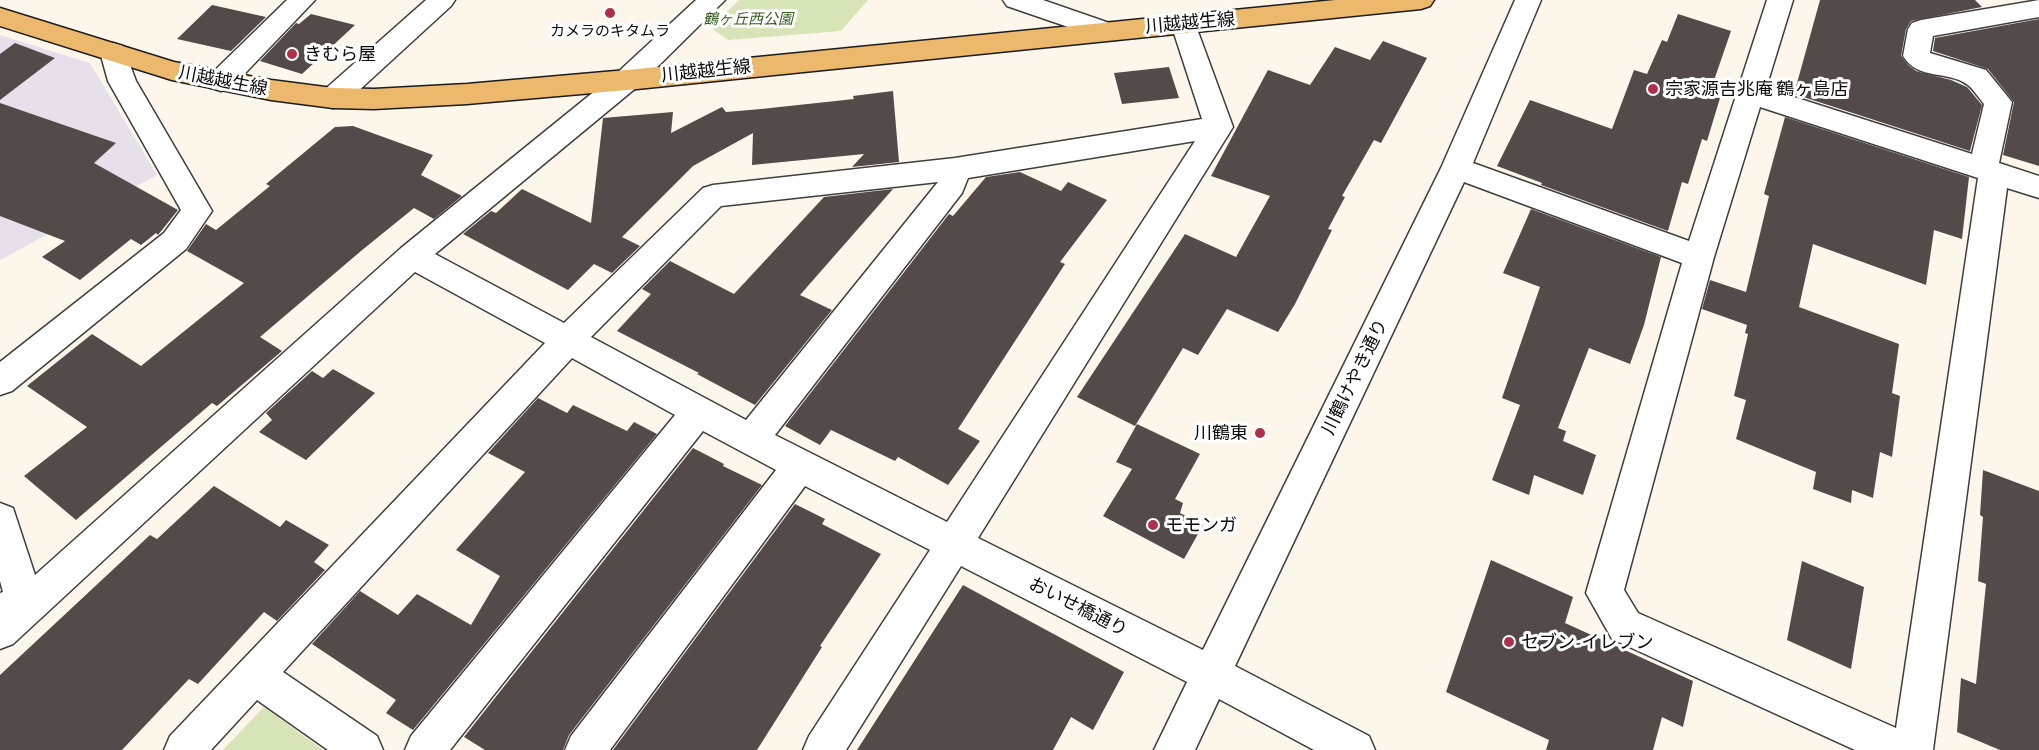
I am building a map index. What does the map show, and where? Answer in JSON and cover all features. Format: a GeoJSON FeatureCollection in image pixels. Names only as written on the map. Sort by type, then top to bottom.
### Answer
{"type":"FeatureCollection","features":[{"type":"Feature","properties":{"kind":"main road","name":"川越越生線"},"geometry":{"type":"LineString","coordinates":[[0,17],[172,71],[333,98],[456,94],[627,80],[1421,0]]}},
{"type":"Feature","properties":{"kind":"street"},"geometry":{"type":"LineString","coordinates":[[221,81],[302,0]]}},
{"type":"Feature","properties":{"kind":"street"},"geometry":{"type":"LineString","coordinates":[[333,98],[442,0]]}},
{"type":"Feature","properties":{"kind":"street"},"geometry":{"type":"LineString","coordinates":[[0,631],[13,608],[412,256],[627,80],[712,0]]}},
{"type":"Feature","properties":{"kind":"street"},"geometry":{"type":"LineString","coordinates":[[1016,0],[1106,30]]}},
{"type":"Feature","properties":{"kind":"street","name":"川鶴けやき通り"},"geometry":{"type":"LineString","coordinates":[[1174,750],[1456,168],[1528,0]]}},
{"type":"Feature","properties":{"kind":"street"},"geometry":{"type":"LineString","coordinates":[[1780,0],[1699,257],[1605,592],[1625,626],[1900,750]]}},
{"type":"Feature","properties":{"kind":"street"},"geometry":{"type":"LineString","coordinates":[[1913,750],[1998,102],[1976,77],[1923,62],[1916,56],[1921,29],[2039,8]]}},
{"type":"Feature","properties":{"kind":"street"},"geometry":{"type":"LineString","coordinates":[[1184,24],[1219,128]]}},
{"type":"Feature","properties":{"kind":"street"},"geometry":{"type":"LineString","coordinates":[[0,381],[175,241],[197,211],[122,81],[113,52]]}},
{"type":"Feature","properties":{"kind":"street"},"geometry":{"type":"LineString","coordinates":[[1752,94],[2039,187]]}},
{"type":"Feature","properties":{"kind":"street"},"geometry":{"type":"LineString","coordinates":[[184,750],[569,339],[713,196],[955,169],[1219,128]]}},
{"type":"Feature","properties":{"kind":"street"},"geometry":{"type":"LineString","coordinates":[[824,750],[952,544],[1219,128]]}},
{"type":"Feature","properties":{"kind":"street"},"geometry":{"type":"LineString","coordinates":[[1456,168],[1699,257]]}},
{"type":"Feature","properties":{"kind":"street"},"geometry":{"type":"LineString","coordinates":[[751,440],[952,185],[955,169]]}},
{"type":"Feature","properties":{"kind":"street","name":"おいせ橋通り"},"geometry":{"type":"LineString","coordinates":[[412,256],[800,466],[1211,674],[1355,750]]}},
{"type":"Feature","properties":{"kind":"street"},"geometry":{"type":"LineString","coordinates":[[425,750],[699,411]]}},
{"type":"Feature","properties":{"kind":"street"},"geometry":{"type":"LineString","coordinates":[[585,750],[800,466]]}},
{"type":"Feature","properties":{"kind":"street"},"geometry":{"type":"LineString","coordinates":[[0,519],[13,608]]}},
{"type":"Feature","properties":{"kind":"street"},"geometry":{"type":"LineString","coordinates":[[255,676],[363,750]]}},
{"type":"Feature","properties":{"kind":"shaded area"},"geometry":{"type":"Polygon","coordinates":[[[0,35],[90,63],[157,175],[0,260],[0,35]]]}},
{"type":"Feature","properties":{"kind":"green space","name":"鶴ヶ丘西公園"},"geometry":{"type":"Polygon","coordinates":[[[739,0],[868,0],[841,31],[728,40],[711,28],[739,0]]]}},
{"type":"Feature","properties":{"kind":"green space"},"geometry":{"type":"Polygon","coordinates":[[[264,707],[323,750],[223,750],[264,707]]]}},
{"type":"Feature","properties":{"kind":"building"},"geometry":{"type":"Polygon","coordinates":[[[1820,0],[1975,0],[1982,7],[1911,21],[1906,29],[1901,56],[1916,71],[1951,80],[1967,87],[1982,105],[1970,151],[1794,94],[1820,0]]]}},
{"type":"Feature","properties":{"kind":"building"},"geometry":{"type":"Polygon","coordinates":[[[212,5],[266,17],[231,51],[177,39],[212,5]]]}},
{"type":"Feature","properties":{"kind":"building"},"geometry":{"type":"Polygon","coordinates":[[[311,14],[355,25],[302,74],[260,61],[296,23],[299,24],[311,14]]]}},
{"type":"Feature","properties":{"kind":"building"},"geometry":{"type":"Polygon","coordinates":[[[1678,14],[1731,31],[1709,95],[1720,98],[1707,141],[1702,139],[1688,184],[1682,182],[1668,231],[1541,185],[1542,183],[1497,166],[1530,100],[1612,129],[1634,70],[1647,74],[1662,40],[1667,42],[1678,14]]]}},
{"type":"Feature","properties":{"kind":"building"},"geometry":{"type":"Polygon","coordinates":[[[2039,19],[2039,166],[2003,155],[2014,102],[1988,69],[1933,51],[1935,38],[2039,19]]]}},
{"type":"Feature","properties":{"kind":"building"},"geometry":{"type":"Polygon","coordinates":[[[1383,41],[1427,58],[1381,143],[1374,140],[1342,196],[1345,197],[1328,229],[1332,230],[1295,304],[1278,332],[1227,309],[1198,355],[1183,348],[1135,426],[1077,397],[1185,234],[1236,257],[1270,196],[1211,176],[1268,70],[1310,85],[1335,47],[1370,60],[1383,41]]]}},
{"type":"Feature","properties":{"kind":"building"},"geometry":{"type":"Polygon","coordinates":[[[15,43],[55,58],[0,100],[0,54],[15,43]]]}},
{"type":"Feature","properties":{"kind":"building"},"geometry":{"type":"Polygon","coordinates":[[[1169,67],[1179,98],[1122,104],[1114,73],[1169,67]]]}},
{"type":"Feature","properties":{"kind":"building"},"geometry":{"type":"Polygon","coordinates":[[[893,91],[899,162],[852,167],[864,154],[752,165],[753,133],[693,166],[622,237],[640,246],[612,273],[594,264],[568,290],[463,234],[491,211],[496,213],[522,189],[591,223],[603,118],[673,112],[671,133],[722,107],[726,112],[761,109],[854,99],[853,96],[893,91]]]}},
{"type":"Feature","properties":{"kind":"building"},"geometry":{"type":"Polygon","coordinates":[[[0,103],[116,143],[94,163],[178,210],[158,235],[156,233],[141,245],[131,239],[80,280],[42,257],[65,241],[0,216],[0,103]]]}},
{"type":"Feature","properties":{"kind":"building"},"geometry":{"type":"Polygon","coordinates":[[[1785,117],[1969,177],[1962,239],[1934,230],[1926,285],[1813,244],[1799,307],[1899,344],[1892,393],[1900,396],[1892,457],[1880,452],[1873,498],[1852,490],[1851,503],[1813,489],[1816,472],[1736,439],[1746,400],[1734,396],[1748,334],[1745,333],[1747,325],[1702,309],[1710,280],[1746,292],[1769,196],[1764,194],[1785,117]]]}},
{"type":"Feature","properties":{"kind":"building"},"geometry":{"type":"Polygon","coordinates":[[[353,126],[433,155],[421,175],[462,196],[434,219],[414,208],[361,251],[260,337],[282,351],[217,406],[212,403],[76,520],[24,476],[87,427],[27,386],[92,334],[141,366],[244,283],[187,251],[206,224],[216,230],[270,186],[266,184],[335,127],[353,126]]]}},
{"type":"Feature","properties":{"kind":"building"},"geometry":{"type":"Polygon","coordinates":[[[1020,172],[1061,191],[1068,182],[1107,200],[1060,262],[1065,264],[958,429],[980,441],[948,485],[898,457],[895,461],[831,430],[820,445],[785,426],[949,214],[953,216],[986,177],[1020,172]]]}},
{"type":"Feature","properties":{"kind":"building"},"geometry":{"type":"Polygon","coordinates":[[[893,189],[800,295],[832,310],[755,405],[617,331],[651,294],[642,289],[670,261],[734,294],[824,197],[893,189]]]}},
{"type":"Feature","properties":{"kind":"building"},"geometry":{"type":"Polygon","coordinates":[[[1531,209],[1661,257],[1644,325],[1630,364],[1589,348],[1558,428],[1566,431],[1563,441],[1596,455],[1583,495],[1534,475],[1529,495],[1492,480],[1520,405],[1502,398],[1540,287],[1503,273],[1531,209]]]}},
{"type":"Feature","properties":{"kind":"building"},"geometry":{"type":"Polygon","coordinates":[[[333,369],[375,393],[306,460],[259,432],[272,420],[266,413],[312,371],[323,378],[333,369]]]}},
{"type":"Feature","properties":{"kind":"building"},"geometry":{"type":"Polygon","coordinates":[[[538,398],[567,413],[573,405],[627,431],[634,422],[657,434],[413,730],[386,713],[396,700],[312,644],[360,591],[398,615],[417,594],[471,625],[500,576],[456,550],[525,472],[488,453],[538,398]]]}},
{"type":"Feature","properties":{"kind":"building"},"geometry":{"type":"Polygon","coordinates":[[[1137,424],[1200,454],[1175,499],[1183,503],[1180,513],[1203,525],[1184,559],[1103,516],[1132,469],[1116,462],[1137,424]]]}},
{"type":"Feature","properties":{"kind":"building"},"geometry":{"type":"Polygon","coordinates":[[[693,448],[762,485],[569,735],[563,750],[485,750],[464,737],[693,448]]]}},
{"type":"Feature","properties":{"kind":"building"},"geometry":{"type":"Polygon","coordinates":[[[1983,470],[2039,491],[2039,750],[2000,750],[1957,732],[1961,678],[1976,684],[1986,584],[1978,581],[1983,517],[1980,515],[1983,470]]]}},
{"type":"Feature","properties":{"kind":"building"},"geometry":{"type":"Polygon","coordinates":[[[214,486],[280,527],[286,520],[329,545],[314,562],[325,570],[277,621],[264,612],[198,684],[189,679],[122,750],[0,750],[0,675],[150,535],[157,539],[214,486]]]}},
{"type":"Feature","properties":{"kind":"building"},"geometry":{"type":"Polygon","coordinates":[[[795,504],[825,519],[822,524],[881,554],[820,646],[822,647],[757,750],[613,750],[795,504]]]}},
{"type":"Feature","properties":{"kind":"building"},"geometry":{"type":"Polygon","coordinates":[[[1491,560],[1573,597],[1565,623],[1693,681],[1683,727],[1662,717],[1653,750],[1546,750],[1549,740],[1446,692],[1491,560]]]}},
{"type":"Feature","properties":{"kind":"building"},"geometry":{"type":"Polygon","coordinates":[[[1802,561],[1864,587],[1851,669],[1787,640],[1802,561]]]}},
{"type":"Feature","properties":{"kind":"building"},"geometry":{"type":"Polygon","coordinates":[[[963,585],[1124,672],[1093,730],[1071,717],[1053,750],[857,750],[963,585]]]}},
{"type":"Feature","properties":{"kind":"place","name":"カメラのキタムラ"},"geometry":{"type":"Point","coordinates":[610,13]}},
{"type":"Feature","properties":{"kind":"place","name":"きむら屋"},"geometry":{"type":"Point","coordinates":[292,54]}},
{"type":"Feature","properties":{"kind":"place","name":"宗家源吉兆庵 鶴ヶ島店"},"geometry":{"type":"Point","coordinates":[1653,89]}},
{"type":"Feature","properties":{"kind":"place","name":"川鶴東"},"geometry":{"type":"Point","coordinates":[1260,433]}},
{"type":"Feature","properties":{"kind":"place","name":"モモンガ"},"geometry":{"type":"Point","coordinates":[1153,525]}},
{"type":"Feature","properties":{"kind":"place","name":"セブン-イレブン"},"geometry":{"type":"Point","coordinates":[1509,642]}}]}
